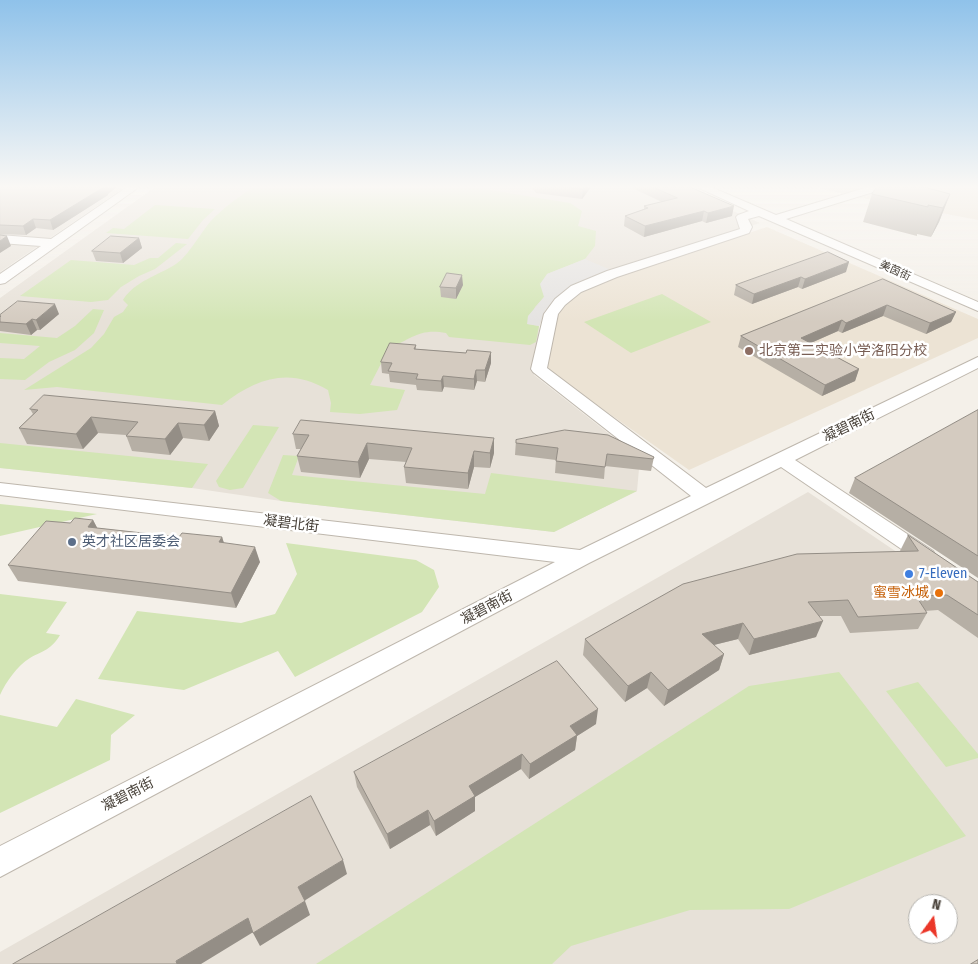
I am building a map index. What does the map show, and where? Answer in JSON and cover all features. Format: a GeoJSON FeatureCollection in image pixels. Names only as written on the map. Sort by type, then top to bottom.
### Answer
{"type":"FeatureCollection","features":[{"type":"Feature","properties":{"kind":"street"},"geometry":{"type":"LineString","coordinates":[[0,280],[70,232]]}},
{"type":"Feature","properties":{"kind":"street"},"geometry":{"type":"LineString","coordinates":[[705,497],[538,369],[551,314],[560,302],[576,290],[612,274],[743,232]]}},
{"type":"Feature","properties":{"kind":"street","name":"美茵街"},"geometry":{"type":"LineString","coordinates":[[805,232],[978,307]]}},
{"type":"Feature","properties":{"kind":"street"},"geometry":{"type":"LineString","coordinates":[[0,238],[54,243]]}},
{"type":"Feature","properties":{"kind":"street","name":"凝碧南街"},"geometry":{"type":"LineString","coordinates":[[0,862],[582,558],[978,362]]}},
{"type":"Feature","properties":{"kind":"street"},"geometry":{"type":"LineString","coordinates":[[781,460],[945,569]]}},
{"type":"Feature","properties":{"kind":"street","name":"凝碧北街"},"geometry":{"type":"LineString","coordinates":[[0,489],[582,558]]}},
{"type":"Feature","properties":{"kind":"shaded area"},"geometry":{"type":"Polygon","coordinates":[[[0,232],[59,232],[0,272],[0,232]]]}},
{"type":"Feature","properties":{"kind":"shaded area"},"geometry":{"type":"Polygon","coordinates":[[[92,232],[732,232],[611,270],[562,295],[545,310],[539,327],[534,375],[640,458],[637,491],[554,532],[281,501],[192,488],[0,468],[0,298],[92,232]]]}},
{"type":"Feature","properties":{"kind":"shaded area","name":"北京第二实验小学洛阳分校"},"geometry":{"type":"Polygon","coordinates":[[[751,232],[778,232],[978,319],[978,338],[689,470],[563,381],[544,364],[556,316],[573,296],[596,282],[751,232]]]}},
{"type":"Feature","properties":{"kind":"shaded area"},"geometry":{"type":"Polygon","coordinates":[[[585,259],[611,270],[562,295],[545,310],[539,326],[527,324],[528,316],[544,297],[540,284],[547,274],[585,259]]]}},
{"type":"Feature","properties":{"kind":"shaded area"},"geometry":{"type":"Polygon","coordinates":[[[808,492],[978,607],[978,964],[0,964],[0,952],[808,492]]]}},
{"type":"Feature","properties":{"kind":"green space"},"geometry":{"type":"Polygon","coordinates":[[[107,232],[194,232],[188,239],[106,233],[107,232]]]}},
{"type":"Feature","properties":{"kind":"green space"},"geometry":{"type":"Polygon","coordinates":[[[202,232],[596,232],[595,246],[585,259],[547,274],[544,297],[535,307],[528,324],[539,326],[536,342],[530,345],[449,337],[446,333],[429,332],[416,335],[389,348],[370,385],[405,390],[397,410],[360,414],[330,412],[331,403],[328,390],[300,379],[286,378],[260,382],[247,388],[222,405],[57,387],[24,390],[91,348],[104,334],[114,317],[123,312],[128,305],[123,300],[128,293],[140,283],[176,264],[202,232]]]}},
{"type":"Feature","properties":{"kind":"green space"},"geometry":{"type":"Polygon","coordinates":[[[176,243],[187,244],[155,269],[121,287],[108,300],[91,302],[20,296],[71,260],[134,265],[150,258],[158,258],[176,243]]]}},
{"type":"Feature","properties":{"kind":"green space"},"geometry":{"type":"Polygon","coordinates":[[[662,294],[711,322],[631,353],[584,322],[662,294]]]}},
{"type":"Feature","properties":{"kind":"green space"},"geometry":{"type":"Polygon","coordinates":[[[93,309],[104,310],[94,333],[75,350],[49,362],[25,380],[0,379],[0,358],[24,359],[40,346],[0,343],[0,333],[57,338],[75,326],[93,309]]]}},
{"type":"Feature","properties":{"kind":"green space"},"geometry":{"type":"Polygon","coordinates":[[[253,425],[279,427],[243,488],[230,490],[219,487],[216,481],[253,425]]]}},
{"type":"Feature","properties":{"kind":"green space"},"geometry":{"type":"Polygon","coordinates":[[[0,443],[208,464],[192,488],[0,468],[0,443]]]}},
{"type":"Feature","properties":{"kind":"green space"},"geometry":{"type":"Polygon","coordinates":[[[283,455],[299,456],[292,475],[485,494],[491,473],[637,491],[554,532],[281,501],[268,493],[283,455]]]}},
{"type":"Feature","properties":{"kind":"green space"},"geometry":{"type":"Polygon","coordinates":[[[0,504],[97,514],[0,536],[0,504]]]}},
{"type":"Feature","properties":{"kind":"green space"},"geometry":{"type":"Polygon","coordinates":[[[286,543],[416,560],[434,570],[439,587],[422,612],[295,677],[278,651],[184,690],[98,679],[137,611],[241,623],[275,614],[297,574],[286,543]]]}},
{"type":"Feature","properties":{"kind":"green space"},"geometry":{"type":"Polygon","coordinates":[[[0,594],[67,602],[46,633],[60,635],[57,640],[50,647],[21,665],[0,695],[0,594]]]}},
{"type":"Feature","properties":{"kind":"green space"},"geometry":{"type":"Polygon","coordinates":[[[839,672],[966,836],[789,909],[690,910],[571,946],[552,964],[316,964],[749,686],[839,672]]]}},
{"type":"Feature","properties":{"kind":"green space"},"geometry":{"type":"Polygon","coordinates":[[[918,682],[978,754],[978,758],[946,767],[886,691],[918,682]]]}},
{"type":"Feature","properties":{"kind":"green space"},"geometry":{"type":"Polygon","coordinates":[[[76,699],[135,715],[111,735],[110,760],[0,813],[0,715],[57,727],[76,699]]]}},
{"type":"Feature","properties":{"kind":"building"},"geometry":{"type":"Polygon","coordinates":[[[0,235],[7,236],[0,241],[0,235]]]}},
{"type":"Feature","properties":{"kind":"building"},"geometry":{"type":"Polygon","coordinates":[[[111,236],[139,238],[120,253],[92,251],[111,236]]]}},
{"type":"Feature","properties":{"kind":"building"},"geometry":{"type":"Polygon","coordinates":[[[828,252],[849,262],[805,279],[801,277],[754,294],[736,285],[828,252]]]}},
{"type":"Feature","properties":{"kind":"building"},"geometry":{"type":"Polygon","coordinates":[[[447,273],[462,275],[456,288],[440,287],[447,273]]]}},
{"type":"Feature","properties":{"kind":"building"},"geometry":{"type":"Polygon","coordinates":[[[883,279],[956,312],[930,323],[887,305],[846,323],[842,320],[801,338],[859,369],[825,385],[741,336],[883,279]]]}},
{"type":"Feature","properties":{"kind":"building"},"geometry":{"type":"Polygon","coordinates":[[[18,301],[55,304],[36,320],[32,319],[26,324],[0,322],[0,315],[18,301]]]}},
{"type":"Feature","properties":{"kind":"building"},"geometry":{"type":"Polygon","coordinates":[[[390,343],[416,345],[414,349],[466,353],[467,350],[491,352],[485,370],[476,370],[474,379],[443,376],[441,381],[416,379],[418,374],[388,371],[392,363],[381,362],[390,343]]]}},
{"type":"Feature","properties":{"kind":"building"},"geometry":{"type":"Polygon","coordinates":[[[44,395],[215,411],[204,425],[178,423],[165,439],[126,436],[138,422],[91,417],[76,434],[19,428],[38,410],[30,409],[44,395]]]}},
{"type":"Feature","properties":{"kind":"building"},"geometry":{"type":"Polygon","coordinates":[[[978,410],[978,556],[855,478],[978,410]]]}},
{"type":"Feature","properties":{"kind":"building"},"geometry":{"type":"Polygon","coordinates":[[[301,420],[494,438],[490,453],[474,451],[468,473],[404,467],[412,448],[367,443],[358,462],[297,456],[309,435],[293,434],[301,420]]]}},
{"type":"Feature","properties":{"kind":"building"},"geometry":{"type":"Polygon","coordinates":[[[565,430],[608,435],[654,457],[653,459],[607,454],[605,467],[556,461],[558,448],[516,443],[516,440],[565,430]]]}},
{"type":"Feature","properties":{"kind":"building"},"geometry":{"type":"Polygon","coordinates":[[[75,518],[93,520],[88,527],[179,537],[182,533],[222,537],[219,542],[255,547],[231,593],[8,565],[46,521],[70,523],[75,518]]]}},
{"type":"Feature","properties":{"kind":"building"},"geometry":{"type":"Polygon","coordinates":[[[908,535],[978,582],[978,615],[947,595],[916,596],[927,613],[858,617],[848,600],[808,602],[823,621],[754,639],[743,623],[702,634],[724,654],[668,690],[651,672],[628,686],[585,639],[683,584],[797,554],[918,551],[908,535]]]}},
{"type":"Feature","properties":{"kind":"building"},"geometry":{"type":"Polygon","coordinates":[[[557,661],[598,709],[570,726],[577,735],[530,764],[522,754],[469,786],[475,796],[434,821],[428,810],[387,834],[354,772],[557,661]]]}},
{"type":"Feature","properties":{"kind":"building"},"geometry":{"type":"Polygon","coordinates":[[[311,796],[343,860],[298,887],[305,901],[253,933],[248,918],[176,961],[177,964],[13,964],[311,796]]]}},
{"type":"Feature","properties":{"kind":"place","name":"北京第二实验小学洛阳分校"},"geometry":{"type":"Point","coordinates":[749,351]}},
{"type":"Feature","properties":{"kind":"place","name":"英才社区居委会"},"geometry":{"type":"Point","coordinates":[72,542]}},
{"type":"Feature","properties":{"kind":"place","name":"7-Eleven"},"geometry":{"type":"Point","coordinates":[909,574]}},
{"type":"Feature","properties":{"kind":"place","name":"蜜雪冰城"},"geometry":{"type":"Point","coordinates":[939,593]}}]}
